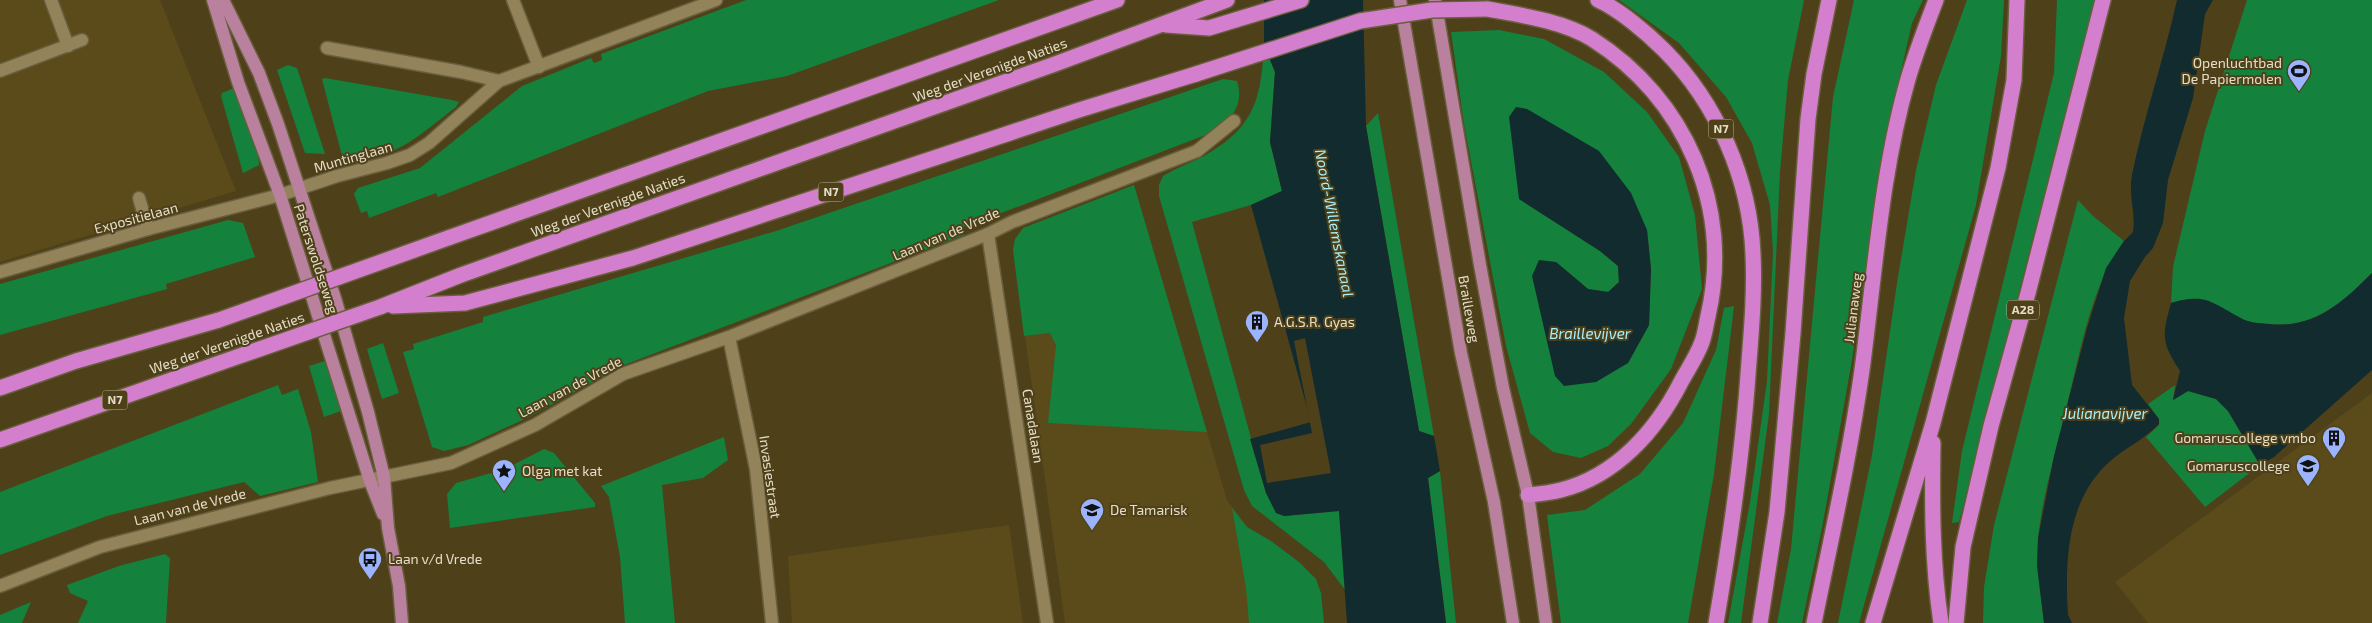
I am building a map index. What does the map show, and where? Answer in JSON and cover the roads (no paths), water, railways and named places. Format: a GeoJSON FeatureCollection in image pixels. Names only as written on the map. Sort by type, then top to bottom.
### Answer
{"type":"FeatureCollection","features":[{"type":"Feature","properties":{"kind":"highway","name":"Weg der Verenigde Naties"},"geometry":{"type":"LineString","coordinates":[[0,388],[76,361],[219,320],[1117,0]]}},
{"type":"Feature","properties":{"kind":"highway","name":"Weg der Verenigde Naties"},"geometry":{"type":"LineString","coordinates":[[0,440],[380,307],[461,275],[1227,0]]}},
{"type":"Feature","properties":{"kind":"highway","name":"N7"},"geometry":{"type":"LineString","coordinates":[[1161,25],[1209,28],[1301,0]]}},
{"type":"Feature","properties":{"kind":"highway","name":"N7"},"geometry":{"type":"LineString","coordinates":[[1598,0],[1649,35],[1682,68],[1708,105],[1726,139],[1744,195],[1753,252],[1752,315],[1746,400],[1734,516],[1716,623]]}},
{"type":"Feature","properties":{"kind":"highway"},"geometry":{"type":"LineString","coordinates":[[1760,623],[1777,512],[1793,333],[1808,119],[1814,74],[1829,0]]}},
{"type":"Feature","properties":{"kind":"highway","name":"Julianaweg"},"geometry":{"type":"LineString","coordinates":[[1814,623],[1862,371],[1876,248],[1897,124],[1908,80],[1936,0]]}},
{"type":"Feature","properties":{"kind":"highway"},"geometry":{"type":"LineString","coordinates":[[1873,623],[1933,423],[2007,127],[2014,80],[2017,0]]}},
{"type":"Feature","properties":{"kind":"highway","name":"A28"},"geometry":{"type":"LineString","coordinates":[[1956,623],[1963,547],[1991,426],[2028,293],[2103,0]]}},
{"type":"Feature","properties":{"kind":"highway","name":"N7"},"geometry":{"type":"LineString","coordinates":[[380,307],[464,303],[633,258],[1079,110],[1360,22],[1432,10],[1487,9],[1545,20],[1591,38],[1640,76],[1668,110],[1696,160],[1709,198],[1716,256],[1712,297],[1702,342],[1674,396],[1645,438],[1623,458],[1597,477],[1561,490],[1528,495]]}},
{"type":"Feature","properties":{"kind":"highway"},"geometry":{"type":"LineString","coordinates":[[1933,423],[1932,536],[1934,578],[1941,623]]}},
{"type":"Feature","properties":{"kind":"main road","name":"Paterswoldseweg"},"geometry":{"type":"LineString","coordinates":[[213,0],[238,82],[280,195],[370,481],[388,528]]}},
{"type":"Feature","properties":{"kind":"main road","name":"Paterswoldseweg"},"geometry":{"type":"LineString","coordinates":[[224,0],[259,74],[335,298],[368,412],[384,477],[388,528],[402,623]]}},
{"type":"Feature","properties":{"kind":"main road","name":"Brailleweg"},"geometry":{"type":"LineString","coordinates":[[1400,0],[1456,325],[1494,502],[1513,623]]}},
{"type":"Feature","properties":{"kind":"main road","name":"Brailleweg"},"geometry":{"type":"LineString","coordinates":[[1435,0],[1489,312],[1528,495],[1546,623]]}},
{"type":"Feature","properties":{"kind":"street"},"geometry":{"type":"LineString","coordinates":[[51,0],[68,46]]}},
{"type":"Feature","properties":{"kind":"street"},"geometry":{"type":"LineString","coordinates":[[513,0],[539,67]]}},
{"type":"Feature","properties":{"kind":"street","name":"Muntinglaan"},"geometry":{"type":"LineString","coordinates":[[280,195],[410,154],[429,143],[499,81],[716,0]]}},
{"type":"Feature","properties":{"kind":"street"},"geometry":{"type":"LineString","coordinates":[[0,71],[82,40]]}},
{"type":"Feature","properties":{"kind":"street"},"geometry":{"type":"LineString","coordinates":[[327,48],[461,72],[499,81]]}},
{"type":"Feature","properties":{"kind":"street","name":"Laan van de Vrede"},"geometry":{"type":"LineString","coordinates":[[0,586],[100,547],[330,488],[451,463],[535,424],[623,374],[729,337],[988,234],[1012,222],[1197,151],[1234,121]]}},
{"type":"Feature","properties":{"kind":"street","name":"Expositielaan"},"geometry":{"type":"LineString","coordinates":[[0,272],[148,229],[280,195]]}},
{"type":"Feature","properties":{"kind":"street"},"geometry":{"type":"LineString","coordinates":[[139,198],[148,229]]}},
{"type":"Feature","properties":{"kind":"street","name":"Canadalaan"},"geometry":{"type":"LineString","coordinates":[[988,234],[1048,623]]}},
{"type":"Feature","properties":{"kind":"street","name":"Invasiestraat"},"geometry":{"type":"LineString","coordinates":[[729,337],[756,469],[772,623]]}},
{"type":"Feature","properties":{"kind":"water","name":"Noord-Willemskanaal"},"geometry":{"type":"Polygon","coordinates":[[[1264,0],[1363,0],[1366,126],[1419,431],[1434,436],[1440,471],[1428,478],[1446,623],[1347,623],[1339,511],[1284,516],[1276,513],[1266,493],[1250,439],[1311,422],[1251,205],[1282,191],[1270,142],[1275,72],[1264,45],[1264,0]]]}},
{"type":"Feature","properties":{"kind":"water","name":"Julianavijver"},"geometry":{"type":"Polygon","coordinates":[[[2177,0],[2213,0],[2205,14],[2193,98],[2168,180],[2163,223],[2153,248],[2130,281],[2124,318],[2132,385],[2159,419],[2159,424],[2108,463],[2090,484],[2081,501],[2070,538],[2067,596],[2068,615],[2072,623],[2044,623],[2037,566],[2038,538],[2054,456],[2087,328],[2106,268],[2124,241],[2133,232],[2132,175],[2177,0]]]}},
{"type":"Feature","properties":{"kind":"water","name":"Braillevijver"},"geometry":{"type":"Polygon","coordinates":[[[1516,107],[1527,109],[1599,151],[1631,193],[1647,230],[1651,269],[1649,325],[1628,363],[1596,382],[1564,386],[1555,376],[1532,276],[1539,260],[1556,262],[1588,289],[1608,292],[1619,282],[1618,266],[1600,251],[1519,199],[1509,117],[1516,107]]]}},
{"type":"Feature","properties":{"kind":"water"},"geometry":{"type":"Polygon","coordinates":[[[2372,273],[2372,370],[2274,457],[2260,465],[2228,411],[2216,399],[2188,391],[2173,400],[2180,371],[2169,353],[2165,338],[2166,323],[2171,303],[2200,299],[2214,303],[2250,322],[2285,324],[2300,322],[2326,312],[2338,304],[2372,273]]]}},
{"type":"Feature","properties":{"kind":"place","name":"Openluchtbad De Papiermolen"},"geometry":{"type":"Point","coordinates":[2299,92]}},
{"type":"Feature","properties":{"kind":"place","name":"A.G.S.R. Gyas"},"geometry":{"type":"Point","coordinates":[1257,343]}},
{"type":"Feature","properties":{"kind":"place","name":"Gomaruscollege vmbo"},"geometry":{"type":"Point","coordinates":[2334,459]}},
{"type":"Feature","properties":{"kind":"place","name":"Gomaruscollege"},"geometry":{"type":"Point","coordinates":[2308,487]}},
{"type":"Feature","properties":{"kind":"place","name":"Olga met kat"},"geometry":{"type":"Point","coordinates":[504,492]}},
{"type":"Feature","properties":{"kind":"place","name":"De Tamarisk"},"geometry":{"type":"Point","coordinates":[1092,531]}},
{"type":"Feature","properties":{"kind":"place","name":"Laan v/d Vrede"},"geometry":{"type":"Point","coordinates":[370,580]}}]}
